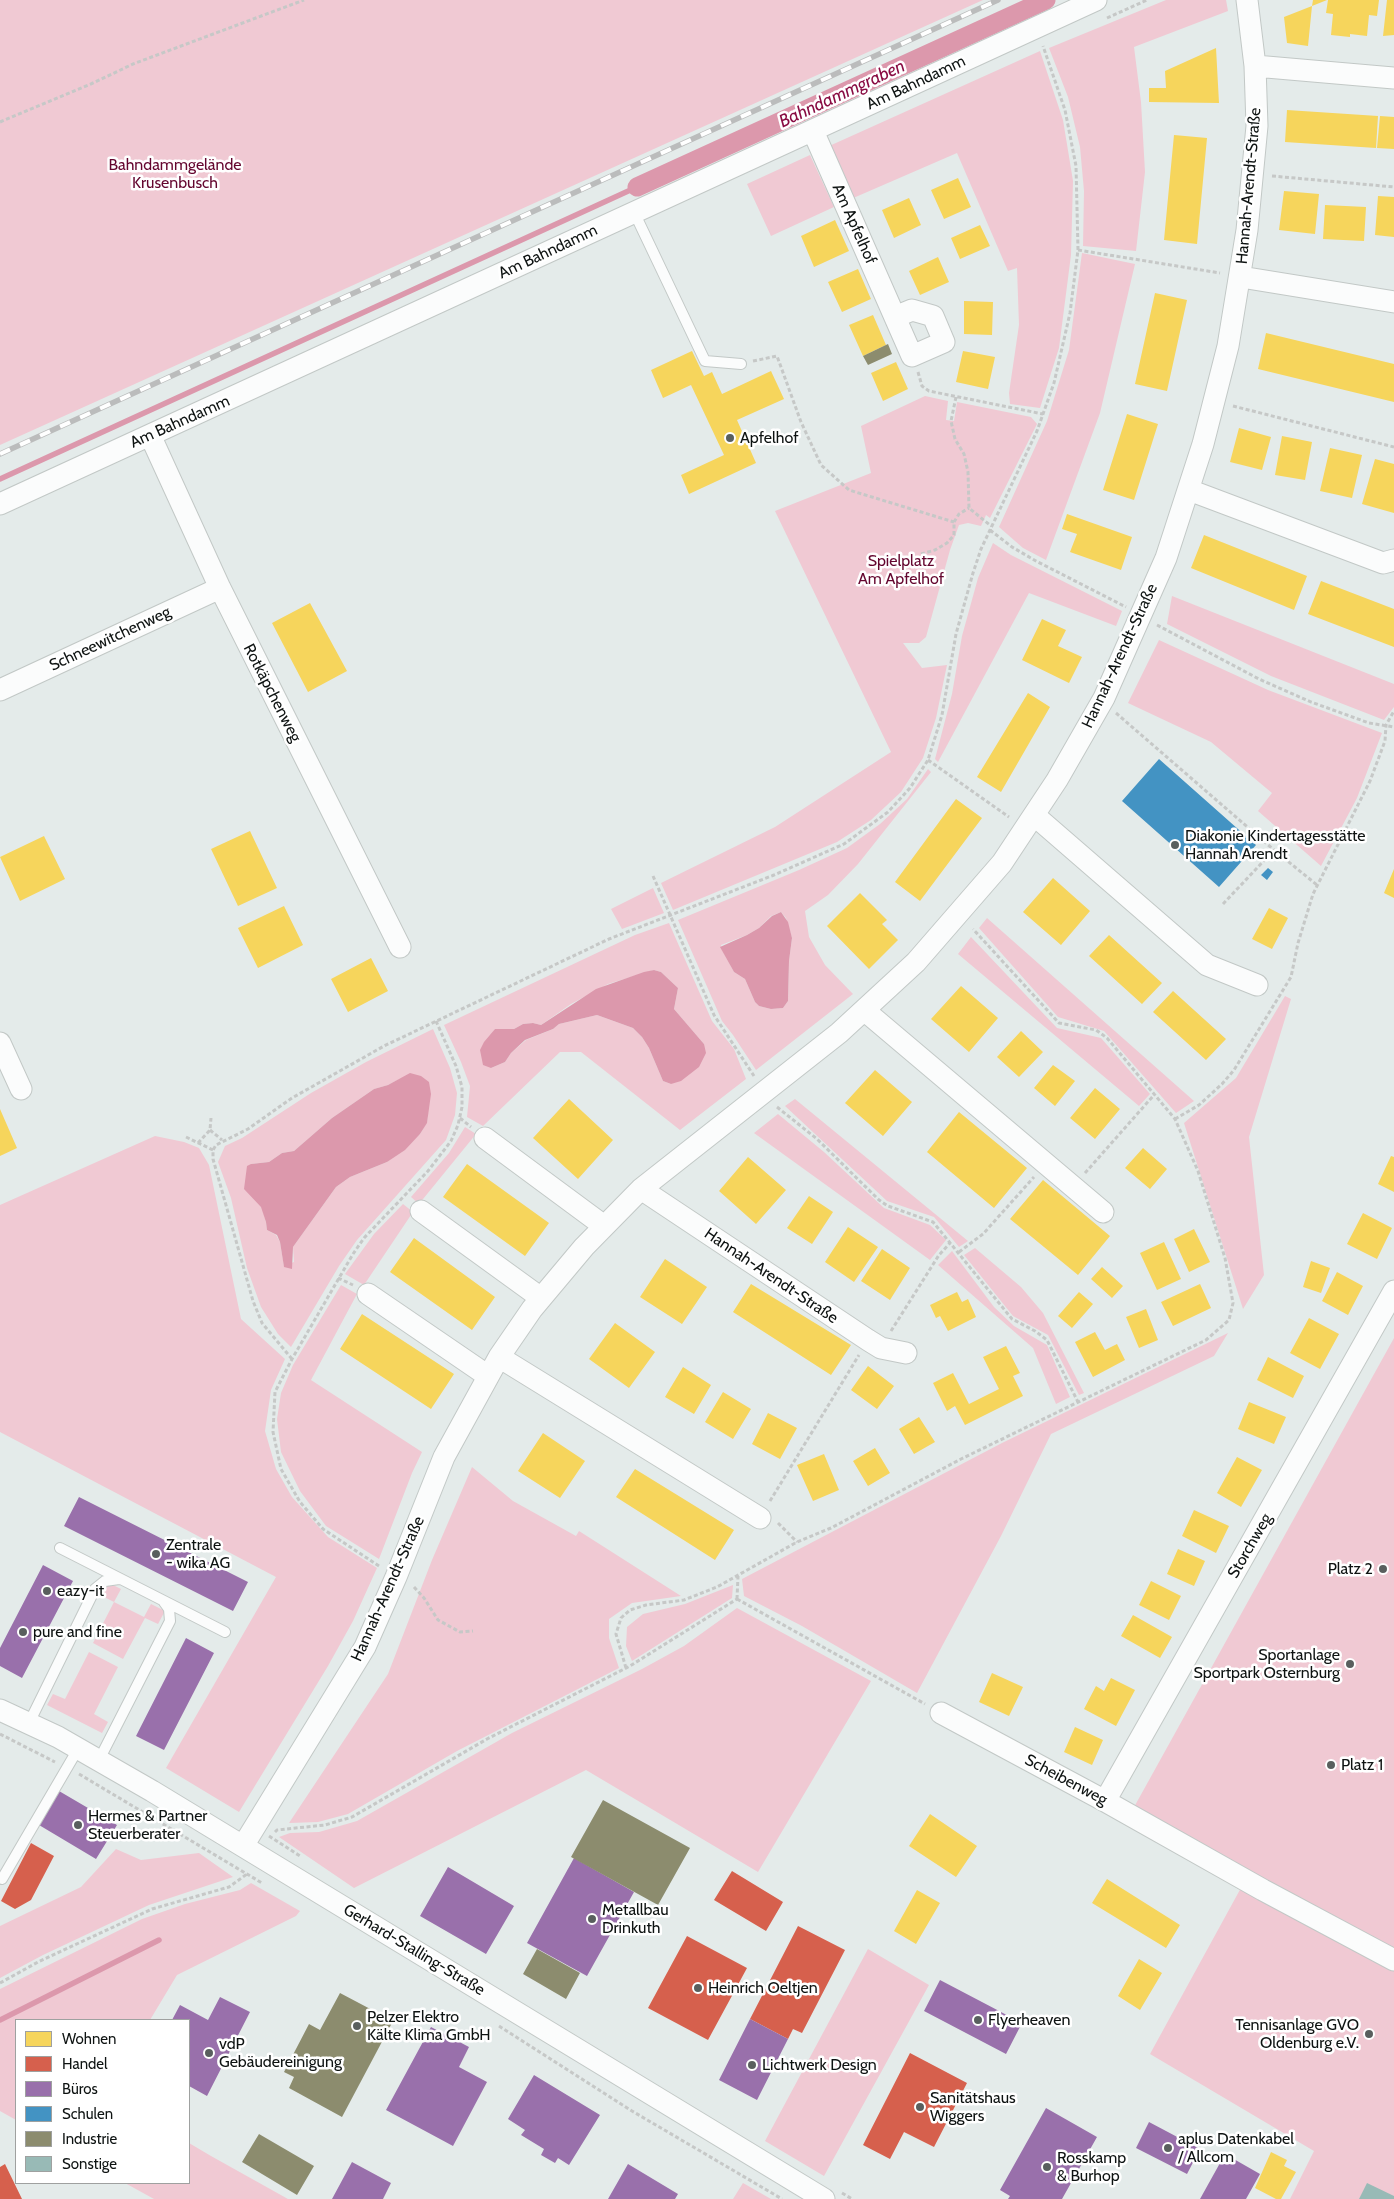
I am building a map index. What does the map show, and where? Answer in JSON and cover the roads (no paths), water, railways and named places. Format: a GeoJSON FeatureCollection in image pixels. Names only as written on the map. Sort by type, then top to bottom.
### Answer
{"type":"FeatureCollection","features":[{"type":"Feature","properties":{"kind":"street","name":"Am Bahndamm"},"geometry":{"type":"LineString","coordinates":[[0,504],[1096,0]]}},
{"type":"Feature","properties":{"kind":"street","name":"Hannah-Arendt-Straße"},"geometry":{"type":"LineString","coordinates":[[252,1851],[378,1620],[405,1582],[444,1457],[499,1357],[541,1298],[604,1226],[641,1188],[839,1034],[916,962],[1002,863],[1057,780],[1104,698],[1166,558],[1189,490],[1219,383],[1241,277],[1257,126],[1255,66],[1247,0]]}},
{"type":"Feature","properties":{"kind":"street"},"geometry":{"type":"LineString","coordinates":[[1255,66],[1394,78]]}},
{"type":"Feature","properties":{"kind":"street","name":"Am Apfelhof"},"geometry":{"type":"LineString","coordinates":[[813,131],[895,317]]}},
{"type":"Feature","properties":{"kind":"street","name":"Hannah-Arendt-Straße"},"geometry":{"type":"LineString","coordinates":[[1241,277],[1394,302]]}},
{"type":"Feature","properties":{"kind":"street","name":"Rotkäpchenweg"},"geometry":{"type":"LineString","coordinates":[[150,435],[220,588],[400,947]]}},
{"type":"Feature","properties":{"kind":"street"},"geometry":{"type":"LineString","coordinates":[[1189,490],[1383,563],[1394,560]]}},
{"type":"Feature","properties":{"kind":"street","name":"Schneewitchenweg"},"geometry":{"type":"LineString","coordinates":[[0,690],[220,588]]}},
{"type":"Feature","properties":{"kind":"street"},"geometry":{"type":"LineString","coordinates":[[1030,822],[1207,965],[1257,985]]}},
{"type":"Feature","properties":{"kind":"street"},"geometry":{"type":"LineString","coordinates":[[864,1010],[1103,1212]]}},
{"type":"Feature","properties":{"kind":"street"},"geometry":{"type":"LineString","coordinates":[[0,1043],[21,1089]]}},
{"type":"Feature","properties":{"kind":"street"},"geometry":{"type":"LineString","coordinates":[[485,1138],[604,1226]]}},
{"type":"Feature","properties":{"kind":"street","name":"Hannah-Arendt-Straße"},"geometry":{"type":"LineString","coordinates":[[641,1188],[874,1344],[906,1353]]}},
{"type":"Feature","properties":{"kind":"street"},"geometry":{"type":"LineString","coordinates":[[420,1211],[541,1298]]}},
{"type":"Feature","properties":{"kind":"street","name":"Storchweg"},"geometry":{"type":"LineString","coordinates":[[1105,1800],[1394,1291]]}},
{"type":"Feature","properties":{"kind":"street"},"geometry":{"type":"LineString","coordinates":[[368,1294],[488,1376]]}},
{"type":"Feature","properties":{"kind":"street"},"geometry":{"type":"LineString","coordinates":[[499,1357],[760,1518]]}},
{"type":"Feature","properties":{"kind":"street","name":"Gerhard-Stalling-Straße"},"geometry":{"type":"LineString","coordinates":[[0,1710],[99,1760],[824,2199]]}},
{"type":"Feature","properties":{"kind":"street","name":"Scheibenweg"},"geometry":{"type":"LineString","coordinates":[[941,1713],[1105,1800],[1263,1890],[1394,1960]]}},
{"type":"Feature","properties":{"kind":"lane"},"geometry":{"type":"LineString","coordinates":[[634,212],[705,361],[741,364]]}},
{"type":"Feature","properties":{"kind":"lane"},"geometry":{"type":"LineString","coordinates":[[60,1548],[225,1632]]}},
{"type":"Feature","properties":{"kind":"lane"},"geometry":{"type":"LineString","coordinates":[[29,1723],[95,1589],[105,1581],[119,1579]]}},
{"type":"Feature","properties":{"kind":"lane"},"geometry":{"type":"LineString","coordinates":[[99,1760],[170,1621],[169,1609],[164,1602]]}},
{"type":"Feature","properties":{"kind":"lane"},"geometry":{"type":"LineString","coordinates":[[2,1879],[78,1749]]}},
{"type":"Feature","properties":{"kind":"waterway","name":"Bahndammgraben"},"geometry":{"type":"LineString","coordinates":[[637,187],[1046,0]]}},
{"type":"Feature","properties":{"kind":"waterway"},"geometry":{"type":"LineString","coordinates":[[0,479],[637,187]]}},
{"type":"Feature","properties":{"kind":"waterway"},"geometry":{"type":"LineString","coordinates":[[0,2020],[159,1940]]}},
{"type":"Feature","properties":{"kind":"railway"},"geometry":{"type":"LineString","coordinates":[[0,454],[998,0]]}},
{"type":"Feature","properties":{"kind":"place","name":"Apfelhof"},"geometry":{"type":"Point","coordinates":[730,438]}},
{"type":"Feature","properties":{"kind":"place","name":"Diakonie Kindertagesstätte Hannah Arendt"},"geometry":{"type":"Point","coordinates":[1175,845]}},
{"type":"Feature","properties":{"kind":"place","name":"Zentrale - wika AG"},"geometry":{"type":"Point","coordinates":[156,1554]}},
{"type":"Feature","properties":{"kind":"place","name":"Platz 2"},"geometry":{"type":"Point","coordinates":[1383,1569]}},
{"type":"Feature","properties":{"kind":"place","name":"eazy-it"},"geometry":{"type":"Point","coordinates":[47,1591]}},
{"type":"Feature","properties":{"kind":"place","name":"pure and fine"},"geometry":{"type":"Point","coordinates":[23,1632]}},
{"type":"Feature","properties":{"kind":"place","name":"Sportanlage Sportpark Osternburg"},"geometry":{"type":"Point","coordinates":[1350,1664]}},
{"type":"Feature","properties":{"kind":"place","name":"Platz 1"},"geometry":{"type":"Point","coordinates":[1331,1765]}},
{"type":"Feature","properties":{"kind":"place","name":"Hermes & Partner Steuerberater"},"geometry":{"type":"Point","coordinates":[78,1825]}},
{"type":"Feature","properties":{"kind":"place","name":"Metallbau Drinkuth"},"geometry":{"type":"Point","coordinates":[592,1919]}},
{"type":"Feature","properties":{"kind":"place","name":"Heinrich Oeltjen"},"geometry":{"type":"Point","coordinates":[698,1988]}},
{"type":"Feature","properties":{"kind":"place","name":"Flyerheaven"},"geometry":{"type":"Point","coordinates":[978,2020]}},
{"type":"Feature","properties":{"kind":"place","name":"Pelzer Elektro Kälte Klima GmbH"},"geometry":{"type":"Point","coordinates":[357,2026]}},
{"type":"Feature","properties":{"kind":"place","name":"Tennisanlage GVO Oldenburg e.V."},"geometry":{"type":"Point","coordinates":[1369,2034]}},
{"type":"Feature","properties":{"kind":"place","name":"vdP Gebäudereinigung"},"geometry":{"type":"Point","coordinates":[209,2053]}},
{"type":"Feature","properties":{"kind":"place","name":"Lichtwerk Design"},"geometry":{"type":"Point","coordinates":[752,2065]}},
{"type":"Feature","properties":{"kind":"place","name":"Sanitätshaus Wiggers"},"geometry":{"type":"Point","coordinates":[920,2107]}},
{"type":"Feature","properties":{"kind":"place","name":"aplus Datenkabel / Allcom"},"geometry":{"type":"Point","coordinates":[1168,2148]}},
{"type":"Feature","properties":{"kind":"place","name":"Rosskamp & Burhop"},"geometry":{"type":"Point","coordinates":[1047,2167]}},
{"type":"Feature","properties":{"kind":"park label","name":"Bahndammgelände Krusenbusch"},"geometry":{"type":"Point","coordinates":[175,174]}},
{"type":"Feature","properties":{"kind":"park label","name":"Spielplatz Am Apfelhof"},"geometry":{"type":"Point","coordinates":[901,570]}}]}
